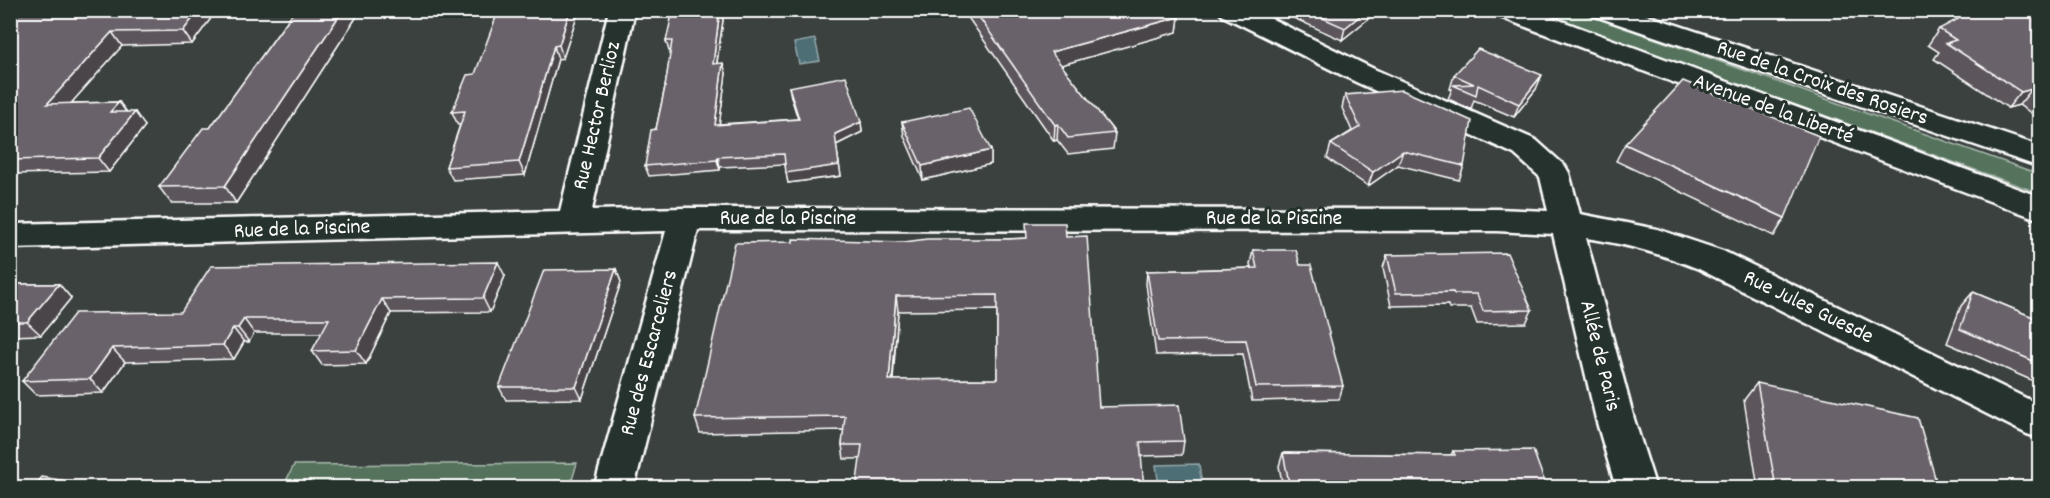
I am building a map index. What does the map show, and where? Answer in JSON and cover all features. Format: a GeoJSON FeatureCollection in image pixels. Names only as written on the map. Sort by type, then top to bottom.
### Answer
{"type":"FeatureCollection","features":[{"type":"Feature","properties":{"kind":"street","name":"Rue Hector Berlioz"},"geometry":{"type":"LineString","coordinates":[[573,222],[622,10]]}},
{"type":"Feature","properties":{"kind":"street","name":"Allée de Paris"},"geometry":{"type":"LineString","coordinates":[[1232,10],[1366,76],[1525,147],[1554,173],[1615,419],[1636,488]]}},
{"type":"Feature","properties":{"kind":"street","name":"Avenue de la Liberté"},"geometry":{"type":"LineString","coordinates":[[1506,10],[2040,209]]}},
{"type":"Feature","properties":{"kind":"street","name":"Rue de la Croix des Rosiers"},"geometry":{"type":"LineString","coordinates":[[1604,10],[2040,157]]}},
{"type":"Feature","properties":{"kind":"street","name":"Rue de la Piscine"},"geometry":{"type":"LineString","coordinates":[[10,236],[685,219],[1566,222]]}},
{"type":"Feature","properties":{"kind":"street","name":"Rue des Escarceliers"},"geometry":{"type":"LineString","coordinates":[[614,488],[685,219]]}},
{"type":"Feature","properties":{"kind":"street","name":"Rue Jules Guesde"},"geometry":{"type":"LineString","coordinates":[[1566,222],[1628,232],[1673,244],[1712,260],[2040,423]]}},
{"type":"Feature","properties":{"kind":"green space"},"geometry":{"type":"Polygon","coordinates":[[[1534,11],[1576,11],[2039,174],[2039,193],[1534,11]]]}},
{"type":"Feature","properties":{"kind":"green space"},"geometry":{"type":"Polygon","coordinates":[[[577,463],[570,487],[283,487],[294,465],[577,463]]]}},
{"type":"Feature","properties":{"kind":"water"},"geometry":{"type":"Polygon","coordinates":[[[815,39],[820,61],[799,64],[794,43],[815,39]]]}},
{"type":"Feature","properties":{"kind":"water"},"geometry":{"type":"Polygon","coordinates":[[[1199,464],[1202,487],[1159,487],[1156,465],[1199,464]]]}},
{"type":"Feature","properties":{"kind":"building"},"geometry":{"type":"Polygon","coordinates":[[[10,10],[199,10],[183,31],[112,32],[47,104],[119,102],[110,112],[135,112],[98,158],[10,160],[10,10]]]}},
{"type":"Feature","properties":{"kind":"building"},"geometry":{"type":"Polygon","coordinates":[[[295,10],[343,10],[225,186],[159,187],[203,128],[210,128],[295,10]]]}},
{"type":"Feature","properties":{"kind":"building"},"geometry":{"type":"Polygon","coordinates":[[[522,10],[570,10],[559,45],[554,46],[519,162],[446,167],[465,111],[452,112],[467,75],[475,74],[496,17],[520,16],[522,10]]]}},
{"type":"Feature","properties":{"kind":"building"},"geometry":{"type":"Polygon","coordinates":[[[673,10],[720,10],[713,64],[723,63],[715,125],[799,119],[789,87],[846,76],[861,122],[835,134],[839,165],[786,173],[784,154],[718,157],[717,160],[645,166],[651,130],[656,129],[665,87],[672,41],[666,41],[673,10]]]}},
{"type":"Feature","properties":{"kind":"building"},"geometry":{"type":"Polygon","coordinates":[[[974,10],[1173,10],[1179,17],[1051,52],[1115,133],[1068,138],[1058,124],[1055,125],[974,10]]]}},
{"type":"Feature","properties":{"kind":"building"},"geometry":{"type":"Polygon","coordinates":[[[1305,10],[1367,10],[1345,28],[1305,10]]]}},
{"type":"Feature","properties":{"kind":"building"},"geometry":{"type":"Polygon","coordinates":[[[1975,10],[2029,10],[2040,17],[2040,94],[2032,89],[2021,92],[1946,43],[1956,40],[1939,29],[1975,10]]]}},
{"type":"Feature","properties":{"kind":"building"},"geometry":{"type":"Polygon","coordinates":[[[1478,49],[1542,75],[1519,104],[1478,85],[1476,95],[1453,85],[1474,84],[1454,75],[1478,49]]]}},
{"type":"Feature","properties":{"kind":"building"},"geometry":{"type":"Polygon","coordinates":[[[1683,81],[1819,136],[1785,218],[1625,144],[1683,81]]]}},
{"type":"Feature","properties":{"kind":"building"},"geometry":{"type":"Polygon","coordinates":[[[1402,90],[1472,121],[1464,166],[1403,151],[1373,172],[1331,144],[1360,127],[1345,95],[1402,90]]]}},
{"type":"Feature","properties":{"kind":"building"},"geometry":{"type":"Polygon","coordinates":[[[969,108],[991,150],[922,166],[902,122],[969,108]]]}},
{"type":"Feature","properties":{"kind":"building"},"geometry":{"type":"Polygon","coordinates":[[[1026,223],[1065,223],[1066,237],[1087,236],[1099,407],[1179,405],[1184,441],[1140,442],[1144,488],[856,488],[862,445],[842,445],[845,416],[695,418],[735,243],[793,242],[793,239],[904,242],[927,239],[1027,238],[1026,223]],[[997,295],[896,296],[889,380],[997,379],[997,295]]]}},
{"type":"Feature","properties":{"kind":"building"},"geometry":{"type":"Polygon","coordinates":[[[1253,250],[1296,250],[1300,265],[1311,265],[1343,386],[1256,387],[1246,340],[1158,341],[1147,271],[1257,268],[1253,250]]]}},
{"type":"Feature","properties":{"kind":"building"},"geometry":{"type":"Polygon","coordinates":[[[1507,253],[1532,310],[1483,311],[1477,294],[1396,293],[1387,255],[1507,253]]]}},
{"type":"Feature","properties":{"kind":"building"},"geometry":{"type":"Polygon","coordinates":[[[498,262],[483,298],[382,299],[356,350],[312,351],[329,319],[244,319],[238,328],[233,328],[223,345],[112,348],[90,379],[22,381],[75,313],[181,312],[211,266],[498,262]]]}},
{"type":"Feature","properties":{"kind":"building"},"geometry":{"type":"Polygon","coordinates":[[[616,269],[576,387],[499,387],[544,270],[616,269]]]}},
{"type":"Feature","properties":{"kind":"building"},"geometry":{"type":"Polygon","coordinates":[[[10,284],[59,284],[27,322],[10,322],[10,284]]]}},
{"type":"Feature","properties":{"kind":"building"},"geometry":{"type":"Polygon","coordinates":[[[1973,292],[2040,320],[2040,364],[1960,329],[1973,292]]]}},
{"type":"Feature","properties":{"kind":"building"},"geometry":{"type":"Polygon","coordinates":[[[1757,383],[1918,418],[1938,488],[1776,488],[1757,383]]]}},
{"type":"Feature","properties":{"kind":"building"},"geometry":{"type":"Polygon","coordinates":[[[1533,450],[1547,488],[1290,488],[1283,453],[1455,455],[1453,451],[1533,450]]]}},
{"type":"Feature","properties":{"kind":"building"},"geometry":{"type":"Polygon","coordinates":[[[42,477],[108,488],[33,488],[42,477]]]}}]}
